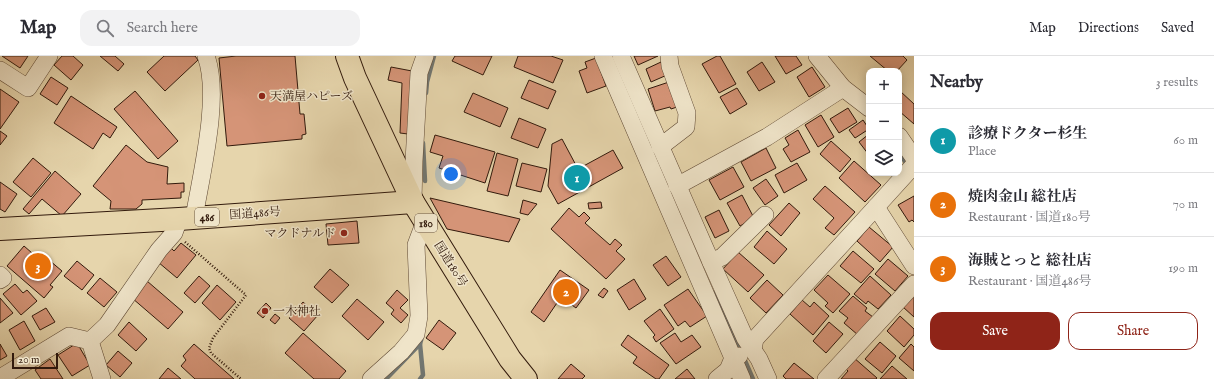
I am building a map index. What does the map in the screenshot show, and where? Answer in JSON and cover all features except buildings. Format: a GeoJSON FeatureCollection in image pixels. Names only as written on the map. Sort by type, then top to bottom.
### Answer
{"type":"FeatureCollection","features":[{"type":"Feature","properties":{"kind":"highway","name":"国道180号"},"geometry":{"type":"LineString","coordinates":[[347,56],[355,78],[413,202],[510,359],[526,379]]}},
{"type":"Feature","properties":{"kind":"highway","name":"国道486号"},"geometry":{"type":"LineString","coordinates":[[0,229],[182,223],[413,202]]}},
{"type":"Feature","properties":{"kind":"street"},"geometry":{"type":"LineString","coordinates":[[0,70],[28,88],[49,56]]}},
{"type":"Feature","properties":{"kind":"street"},"geometry":{"type":"LineString","coordinates":[[90,341],[107,325],[159,250],[182,223],[209,124],[212,86],[206,56]]}},
{"type":"Feature","properties":{"kind":"street"},"geometry":{"type":"LineString","coordinates":[[413,202],[419,73],[425,56]]}},
{"type":"Feature","properties":{"kind":"street"},"geometry":{"type":"LineString","coordinates":[[602,56],[742,354],[759,359],[768,379]]}},
{"type":"Feature","properties":{"kind":"street"},"geometry":{"type":"LineString","coordinates":[[621,56],[745,338],[742,354],[742,379]]}},
{"type":"Feature","properties":{"kind":"street"},"geometry":{"type":"LineString","coordinates":[[660,147],[686,127],[687,113],[670,66],[669,56]]}},
{"type":"Feature","properties":{"kind":"street"},"geometry":{"type":"LineString","coordinates":[[817,56],[843,88],[866,106]]}},
{"type":"Feature","properties":{"kind":"street"},"geometry":{"type":"LineString","coordinates":[[677,186],[767,137],[843,88]]}},
{"type":"Feature","properties":{"kind":"street"},"geometry":{"type":"LineString","coordinates":[[717,379],[728,370],[876,207],[912,165],[901,140]]}},
{"type":"Feature","properties":{"kind":"street"},"geometry":{"type":"LineString","coordinates":[[876,207],[914,266]]}},
{"type":"Feature","properties":{"kind":"street"},"geometry":{"type":"LineString","coordinates":[[711,262],[722,257],[765,215]]}},
{"type":"Feature","properties":{"kind":"street"},"geometry":{"type":"LineString","coordinates":[[371,379],[401,352],[416,334],[420,316],[416,245],[425,221]]}},
{"type":"Feature","properties":{"kind":"street"},"geometry":{"type":"LineString","coordinates":[[0,276],[3,278],[0,280]]}},
{"type":"Feature","properties":{"kind":"street"},"geometry":{"type":"LineString","coordinates":[[826,379],[914,284]]}},
{"type":"Feature","properties":{"kind":"street"},"geometry":{"type":"LineString","coordinates":[[0,378],[69,336],[90,341]]}},
{"type":"Feature","properties":{"kind":"street"},"geometry":{"type":"LineString","coordinates":[[90,341],[102,379]]}},
{"type":"Feature","properties":{"kind":"path"},"geometry":{"type":"LineString","coordinates":[[182,223],[246,295],[213,338],[209,348],[211,353],[241,379]]}},
{"type":"Feature","properties":{"kind":"waterway"},"geometry":{"type":"LineString","coordinates":[[426,93],[427,82],[434,56]]}},
{"type":"Feature","properties":{"kind":"waterway"},"geometry":{"type":"LineString","coordinates":[[423,143],[425,181]]}},
{"type":"Feature","properties":{"kind":"waterway"},"geometry":{"type":"LineString","coordinates":[[902,157],[908,166]]}},
{"type":"Feature","properties":{"kind":"waterway"},"geometry":{"type":"LineString","coordinates":[[715,292],[753,379]]}},
{"type":"Feature","properties":{"kind":"waterway"},"geometry":{"type":"LineString","coordinates":[[386,379],[420,344],[422,337]]}},
{"type":"Feature","properties":{"kind":"waterway"},"geometry":{"type":"LineString","coordinates":[[420,344],[423,375],[420,379]]}},
{"type":"Feature","properties":{"kind":"place","name":"天満屋ハピーズ"},"geometry":{"type":"Point","coordinates":[262,96]}},
{"type":"Feature","properties":{"kind":"place","name":"診療ドクター杉生"},"geometry":{"type":"Point","coordinates":[577,178]}},
{"type":"Feature","properties":{"kind":"place","name":"マクドナルド"},"geometry":{"type":"Point","coordinates":[344,233]}},
{"type":"Feature","properties":{"kind":"place","name":"海賊とっと 総社店"},"geometry":{"type":"Point","coordinates":[38,266]}},
{"type":"Feature","properties":{"kind":"place","name":"焼肉金山 総社店"},"geometry":{"type":"Point","coordinates":[566,292]}},
{"type":"Feature","properties":{"kind":"place","name":"一木神社"},"geometry":{"type":"Point","coordinates":[265,311]}}]}
